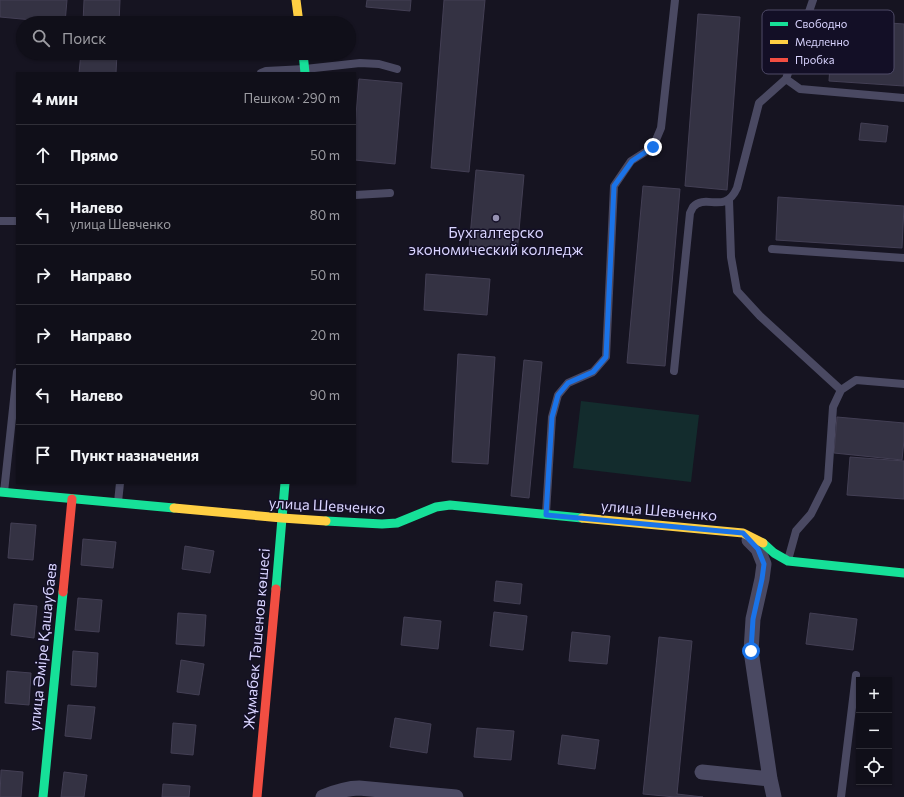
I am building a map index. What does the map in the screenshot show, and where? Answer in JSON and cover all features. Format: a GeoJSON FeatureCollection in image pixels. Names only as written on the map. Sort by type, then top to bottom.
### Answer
{"type":"FeatureCollection","features":[{"type":"Feature","properties":{"kind":"street"},"geometry":{"type":"LineString","coordinates":[[296,0],[298,16]]}},
{"type":"Feature","properties":{"kind":"street"},"geometry":{"type":"LineString","coordinates":[[304,60],[305,71]]}},
{"type":"Feature","properties":{"kind":"street","name":"Жұмабек Тәшенов көшесі"},"geometry":{"type":"LineString","coordinates":[[257,797],[285,484]]}},
{"type":"Feature","properties":{"kind":"street","name":"улица Шевченко"},"geometry":{"type":"LineString","coordinates":[[2,493],[282,518],[382,524],[397,523],[436,507],[450,505],[743,533],[762,541],[774,553],[788,561],[904,573]]}},
{"type":"Feature","properties":{"kind":"street","name":"улица Әміре Қашаубаев"},"geometry":{"type":"LineString","coordinates":[[42,797],[72,499]]}},
{"type":"Feature","properties":{"kind":"street"},"geometry":{"type":"LineString","coordinates":[[743,533],[758,549],[764,564],[753,619],[751,651],[774,797]]}},
{"type":"Feature","properties":{"kind":"street"},"geometry":{"type":"LineString","coordinates":[[702,772],[770,779]]}},
{"type":"Feature","properties":{"kind":"street"},"geometry":{"type":"LineString","coordinates":[[323,797],[351,788],[456,797]]}},
{"type":"Feature","properties":{"kind":"lane"},"geometry":{"type":"LineString","coordinates":[[546,515],[552,417],[558,395],[568,383],[593,372],[606,357],[614,186],[632,161],[653,147],[660,128],[675,0]]}},
{"type":"Feature","properties":{"kind":"lane"},"geometry":{"type":"LineString","coordinates":[[810,10],[813,0]]}},
{"type":"Feature","properties":{"kind":"lane"},"geometry":{"type":"LineString","coordinates":[[264,72],[305,71],[360,63],[379,64],[398,69]]}},
{"type":"Feature","properties":{"kind":"lane"},"geometry":{"type":"LineString","coordinates":[[674,371],[690,213],[698,203],[721,203],[729,200],[734,195],[759,103],[786,79],[788,74]]}},
{"type":"Feature","properties":{"kind":"lane"},"geometry":{"type":"LineString","coordinates":[[786,79],[800,90],[904,98]]}},
{"type":"Feature","properties":{"kind":"lane"},"geometry":{"type":"LineString","coordinates":[[356,195],[390,193]]}},
{"type":"Feature","properties":{"kind":"lane"},"geometry":{"type":"LineString","coordinates":[[729,200],[731,257],[737,291],[760,316],[841,390]]}},
{"type":"Feature","properties":{"kind":"lane"},"geometry":{"type":"LineString","coordinates":[[0,221],[16,221]]}},
{"type":"Feature","properties":{"kind":"lane"},"geometry":{"type":"LineString","coordinates":[[772,249],[904,258]]}},
{"type":"Feature","properties":{"kind":"lane"},"geometry":{"type":"LineString","coordinates":[[2,493],[16,380]]}},
{"type":"Feature","properties":{"kind":"lane"},"geometry":{"type":"LineString","coordinates":[[788,561],[796,531],[811,514],[828,480],[833,406],[841,390],[856,380],[904,384]]}},
{"type":"Feature","properties":{"kind":"lane"},"geometry":{"type":"LineString","coordinates":[[118,503],[120,484]]}},
{"type":"Feature","properties":{"kind":"lane"},"geometry":{"type":"LineString","coordinates":[[841,797],[856,675]]}},
{"type":"Feature","properties":{"kind":"green space"},"geometry":{"type":"Polygon","coordinates":[[[581,401],[699,415],[691,482],[573,468],[581,401]]]}},
{"type":"Feature","properties":{"kind":"building"},"geometry":{"type":"Polygon","coordinates":[[[0,0],[67,0],[66,16],[16,16],[16,18],[0,17],[0,0]]]}},
{"type":"Feature","properties":{"kind":"building"},"geometry":{"type":"Polygon","coordinates":[[[84,0],[120,0],[119,16],[83,16],[84,0]]]}},
{"type":"Feature","properties":{"kind":"building"},"geometry":{"type":"Polygon","coordinates":[[[367,0],[411,0],[410,11],[366,7],[367,0]]]}},
{"type":"Feature","properties":{"kind":"building"},"geometry":{"type":"Polygon","coordinates":[[[444,0],[485,0],[469,172],[431,168],[444,0]]]}},
{"type":"Feature","properties":{"kind":"building"},"geometry":{"type":"Polygon","coordinates":[[[698,14],[740,17],[727,190],[685,186],[698,14]]]}},
{"type":"Feature","properties":{"kind":"building"},"geometry":{"type":"Polygon","coordinates":[[[894,23],[904,24],[904,86],[829,81],[829,74],[894,74],[894,23]]]}},
{"type":"Feature","properties":{"kind":"building"},"geometry":{"type":"Polygon","coordinates":[[[80,60],[117,60],[116,72],[79,72],[80,60]]]}},
{"type":"Feature","properties":{"kind":"building"},"geometry":{"type":"Polygon","coordinates":[[[359,79],[402,83],[395,164],[356,160],[356,115],[359,79]]]}},
{"type":"Feature","properties":{"kind":"building"},"geometry":{"type":"Polygon","coordinates":[[[861,123],[888,126],[886,142],[859,140],[861,123]]]}},
{"type":"Feature","properties":{"kind":"building"},"geometry":{"type":"Polygon","coordinates":[[[476,170],[524,175],[517,253],[469,248],[476,170]]]}},
{"type":"Feature","properties":{"kind":"building"},"geometry":{"type":"Polygon","coordinates":[[[643,186],[680,189],[665,366],[627,363],[643,186]]]}},
{"type":"Feature","properties":{"kind":"building"},"geometry":{"type":"Polygon","coordinates":[[[778,197],[904,206],[902,248],[776,240],[778,197]]]}},
{"type":"Feature","properties":{"kind":"building"},"geometry":{"type":"Polygon","coordinates":[[[426,274],[490,279],[487,315],[424,310],[426,274]]]}},
{"type":"Feature","properties":{"kind":"building"},"geometry":{"type":"Polygon","coordinates":[[[458,354],[495,357],[488,464],[452,462],[458,354]]]}},
{"type":"Feature","properties":{"kind":"building"},"geometry":{"type":"Polygon","coordinates":[[[524,360],[542,362],[529,498],[511,496],[524,360]]]}},
{"type":"Feature","properties":{"kind":"building"},"geometry":{"type":"Polygon","coordinates":[[[837,417],[904,423],[902,460],[834,453],[837,417]]]}},
{"type":"Feature","properties":{"kind":"building"},"geometry":{"type":"Polygon","coordinates":[[[850,457],[904,461],[904,499],[847,495],[850,457]]]}},
{"type":"Feature","properties":{"kind":"building"},"geometry":{"type":"Polygon","coordinates":[[[11,523],[36,525],[33,560],[8,558],[11,523]]]}},
{"type":"Feature","properties":{"kind":"building"},"geometry":{"type":"Polygon","coordinates":[[[83,539],[116,542],[113,568],[81,565],[83,539]]]}},
{"type":"Feature","properties":{"kind":"building"},"geometry":{"type":"Polygon","coordinates":[[[185,546],[214,551],[210,573],[182,569],[185,546]]]}},
{"type":"Feature","properties":{"kind":"building"},"geometry":{"type":"Polygon","coordinates":[[[496,581],[522,584],[520,604],[494,601],[496,581]]]}},
{"type":"Feature","properties":{"kind":"building"},"geometry":{"type":"Polygon","coordinates":[[[78,598],[102,600],[99,632],[75,630],[78,598]]]}},
{"type":"Feature","properties":{"kind":"building"},"geometry":{"type":"Polygon","coordinates":[[[14,604],[37,606],[34,638],[11,635],[14,604]]]}},
{"type":"Feature","properties":{"kind":"building"},"geometry":{"type":"Polygon","coordinates":[[[494,612],[527,616],[523,650],[490,646],[494,612]]]}},
{"type":"Feature","properties":{"kind":"building"},"geometry":{"type":"Polygon","coordinates":[[[178,613],[206,615],[204,646],[176,644],[178,613]]]}},
{"type":"Feature","properties":{"kind":"building"},"geometry":{"type":"Polygon","coordinates":[[[810,613],[857,619],[853,650],[806,644],[810,613]]]}},
{"type":"Feature","properties":{"kind":"building"},"geometry":{"type":"Polygon","coordinates":[[[404,617],[441,621],[438,649],[401,645],[404,617]]]}},
{"type":"Feature","properties":{"kind":"building"},"geometry":{"type":"Polygon","coordinates":[[[572,632],[610,636],[607,664],[569,661],[572,632]]]}},
{"type":"Feature","properties":{"kind":"building"},"geometry":{"type":"Polygon","coordinates":[[[659,637],[692,641],[677,794],[703,797],[675,797],[643,794],[659,637]]]}},
{"type":"Feature","properties":{"kind":"building"},"geometry":{"type":"Polygon","coordinates":[[[73,651],[98,653],[96,687],[71,685],[73,651]]]}},
{"type":"Feature","properties":{"kind":"building"},"geometry":{"type":"Polygon","coordinates":[[[181,660],[204,664],[199,695],[177,692],[181,660]]]}},
{"type":"Feature","properties":{"kind":"building"},"geometry":{"type":"Polygon","coordinates":[[[7,671],[31,673],[29,705],[5,703],[7,671]]]}},
{"type":"Feature","properties":{"kind":"building"},"geometry":{"type":"Polygon","coordinates":[[[68,705],[95,707],[91,739],[65,736],[68,705]]]}},
{"type":"Feature","properties":{"kind":"building"},"geometry":{"type":"Polygon","coordinates":[[[395,718],[431,724],[427,753],[390,747],[395,718]]]}},
{"type":"Feature","properties":{"kind":"building"},"geometry":{"type":"Polygon","coordinates":[[[173,723],[196,725],[193,755],[171,753],[173,723]]]}},
{"type":"Feature","properties":{"kind":"building"},"geometry":{"type":"Polygon","coordinates":[[[477,728],[514,731],[511,760],[474,757],[477,728]]]}},
{"type":"Feature","properties":{"kind":"building"},"geometry":{"type":"Polygon","coordinates":[[[562,735],[599,740],[595,769],[558,764],[562,735]]]}},
{"type":"Feature","properties":{"kind":"building"},"geometry":{"type":"Polygon","coordinates":[[[1,770],[23,772],[21,797],[0,797],[1,770]]]}},
{"type":"Feature","properties":{"kind":"building"},"geometry":{"type":"Polygon","coordinates":[[[64,772],[87,775],[84,797],[61,797],[64,772]]]}},
{"type":"Feature","properties":{"kind":"building"},"geometry":{"type":"Polygon","coordinates":[[[163,784],[190,786],[189,797],[162,797],[163,784]]]}},
{"type":"Feature","properties":{"kind":"traffic: fast"},"geometry":{"type":"LineString","coordinates":[[304,60],[305,72]]}},
{"type":"Feature","properties":{"kind":"traffic: fast"},"geometry":{"type":"LineString","coordinates":[[276,589],[285,484]]}},
{"type":"Feature","properties":{"kind":"traffic: fast"},"geometry":{"type":"LineString","coordinates":[[0,492],[174,508]]}},
{"type":"Feature","properties":{"kind":"traffic: fast"},"geometry":{"type":"LineString","coordinates":[[326,521],[382,524],[397,523],[436,507],[450,505],[582,518]]}},
{"type":"Feature","properties":{"kind":"traffic: fast"},"geometry":{"type":"LineString","coordinates":[[763,543],[774,553],[788,561],[904,573]]}},
{"type":"Feature","properties":{"kind":"traffic: fast"},"geometry":{"type":"LineString","coordinates":[[43,797],[63,592]]}},
{"type":"Feature","properties":{"kind":"traffic: slow"},"geometry":{"type":"LineString","coordinates":[[296,0],[298,16]]}},
{"type":"Feature","properties":{"kind":"traffic: slow"},"geometry":{"type":"LineString","coordinates":[[174,508],[326,521]]}},
{"type":"Feature","properties":{"kind":"traffic: slow"},"geometry":{"type":"LineString","coordinates":[[582,518],[743,533],[763,543]]}},
{"type":"Feature","properties":{"kind":"traffic: jam"},"geometry":{"type":"LineString","coordinates":[[63,592],[72,499]]}},
{"type":"Feature","properties":{"kind":"traffic: jam"},"geometry":{"type":"LineString","coordinates":[[257,797],[276,589]]}},
{"type":"Feature","properties":{"kind":"place","name":"Бухгалтерско экономический колледж"},"geometry":{"type":"Point","coordinates":[496,218]}},
{"type":"Feature","properties":{"kind":"route"},"geometry":{"type":"LineString","coordinates":[[653,147],[632,161],[614,186],[606,357],[593,372],[568,383],[558,395],[552,417],[546,515],[743,533],[758,549],[764,564],[753,619],[751,651]]}}]}
